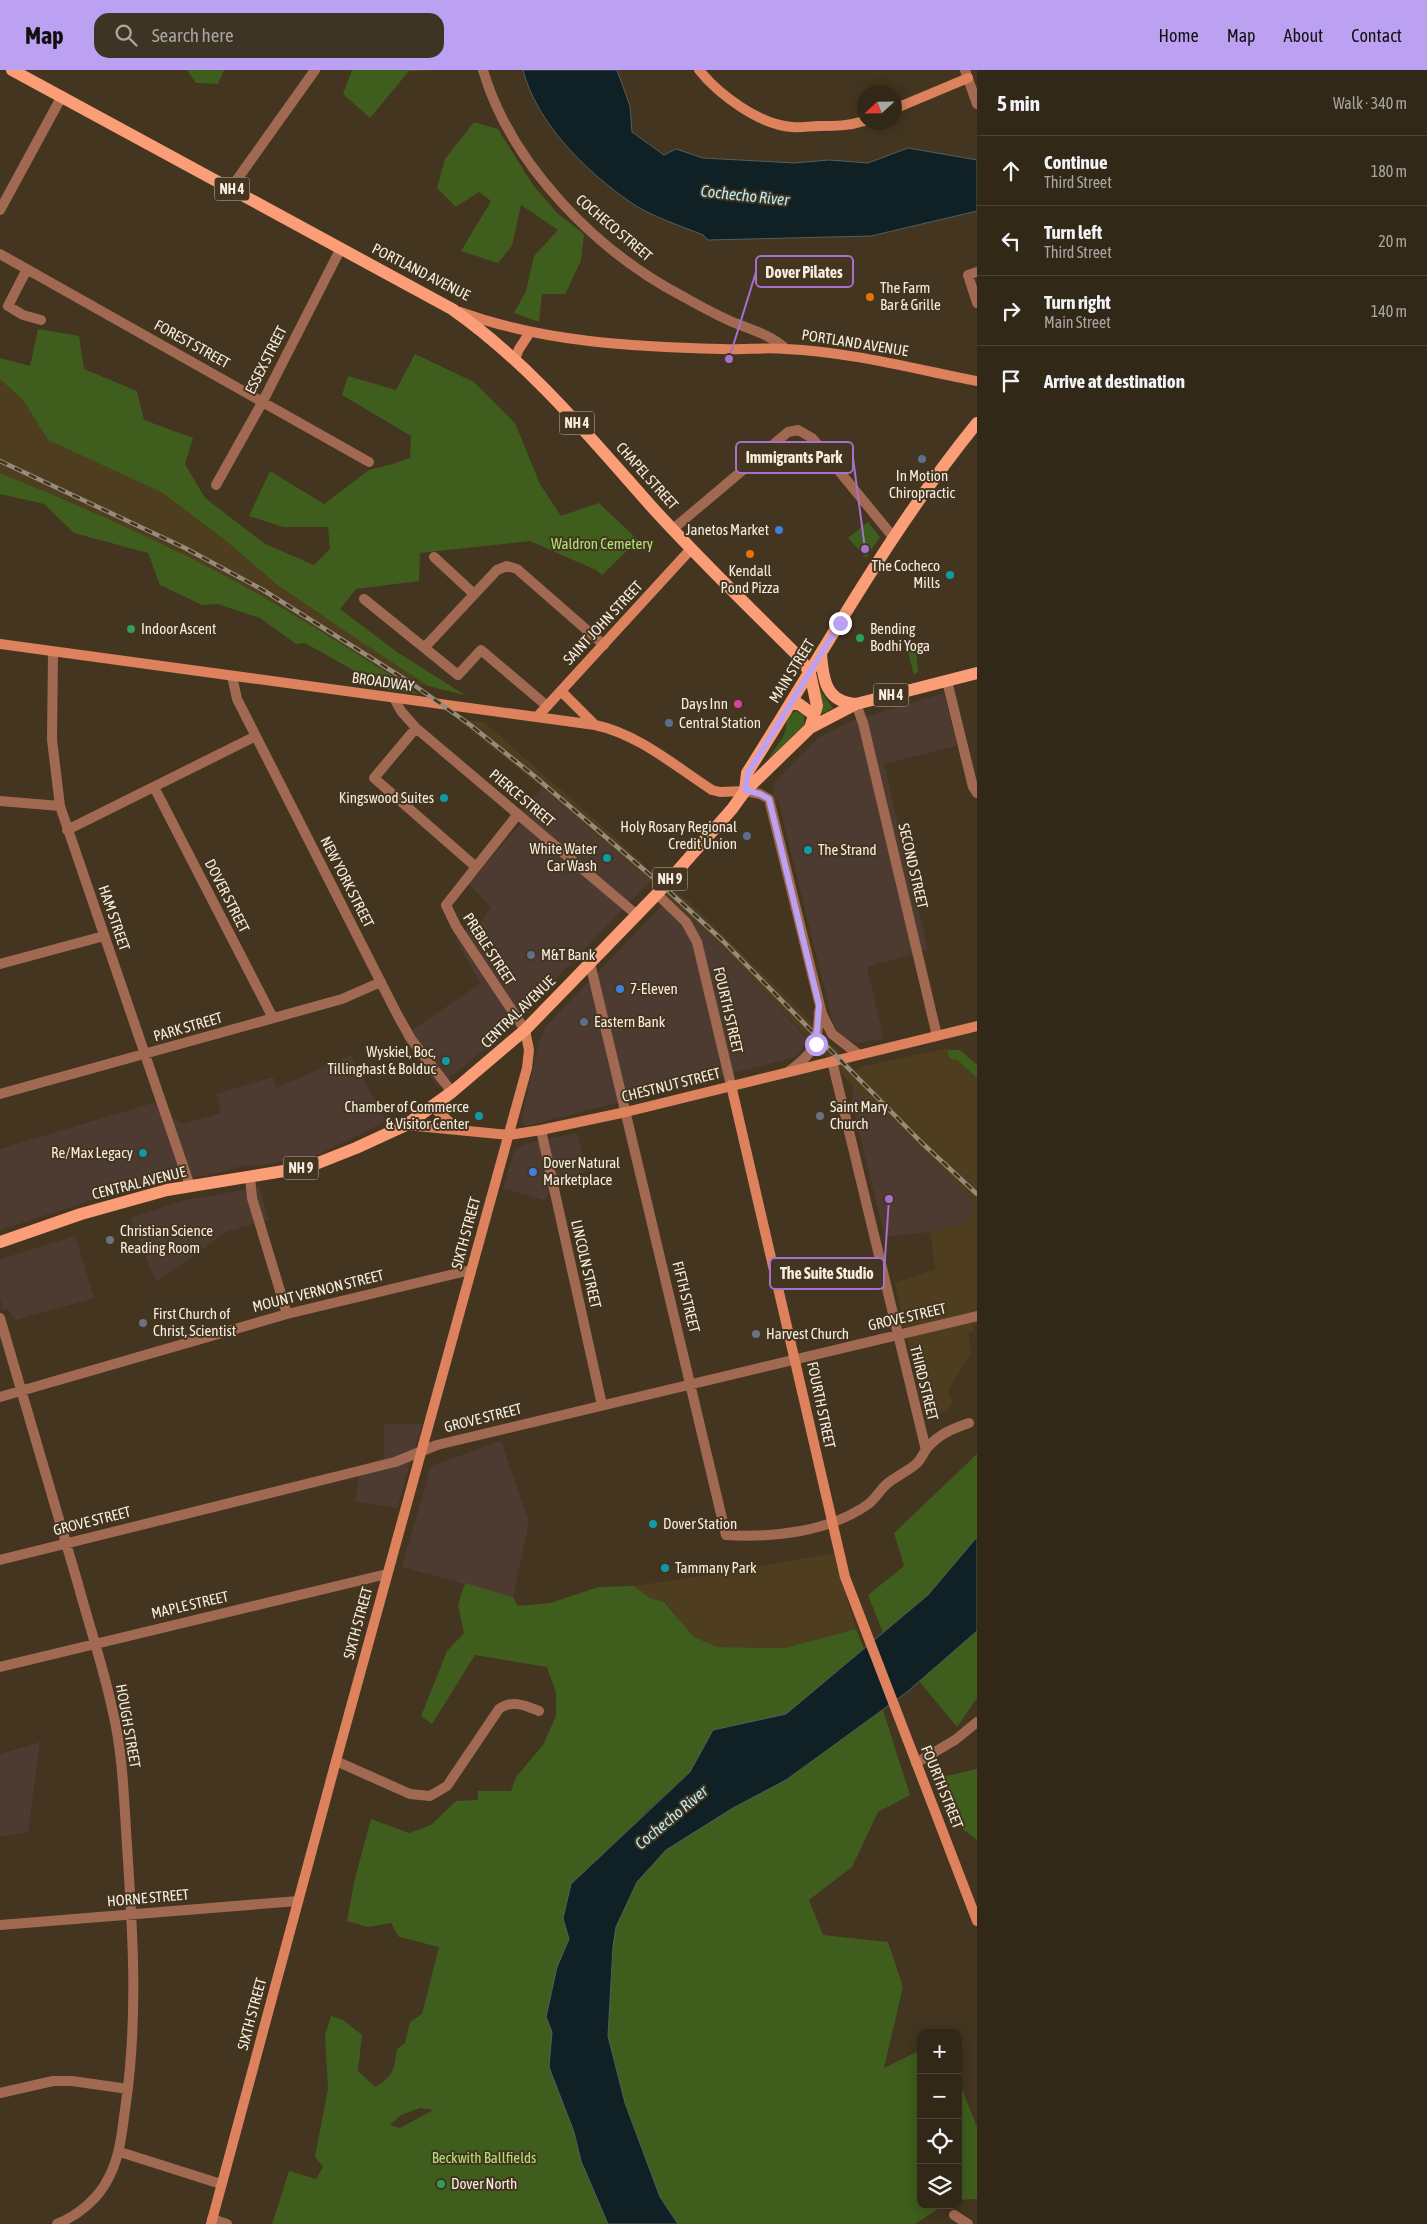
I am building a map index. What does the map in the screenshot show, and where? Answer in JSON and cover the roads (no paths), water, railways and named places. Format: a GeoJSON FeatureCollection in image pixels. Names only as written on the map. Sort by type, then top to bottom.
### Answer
{"type":"FeatureCollection","features":[{"type":"Feature","properties":{"kind":"main road","name":"PORTLAND AVENUE"},"geometry":{"type":"LineString","coordinates":[[12,70],[452,308]]}},
{"type":"Feature","properties":{"kind":"main road","name":"CHAPEL STREET"},"geometry":{"type":"LineString","coordinates":[[452,308],[489,336],[515,359],[569,415],[691,549],[800,658],[810,673]]}},
{"type":"Feature","properties":{"kind":"main road","name":"MAIN STREET"},"geometry":{"type":"LineString","coordinates":[[745,790],[748,773],[894,538],[944,465],[977,423]]}},
{"type":"Feature","properties":{"kind":"main road"},"geometry":{"type":"LineString","coordinates":[[822,654],[824,675],[829,690],[844,703],[856,704]]}},
{"type":"Feature","properties":{"kind":"main road"},"geometry":{"type":"LineString","coordinates":[[810,673],[817,706],[810,728]]}},
{"type":"Feature","properties":{"kind":"main road","name":"CENTRAL AVENUE"},"geometry":{"type":"LineString","coordinates":[[0,1242],[81,1214],[167,1190],[308,1167],[406,1125],[452,1092],[525,1030],[657,894],[732,809],[745,790],[810,728],[856,704],[977,673]]}},
{"type":"Feature","properties":{"kind":"main road"},"geometry":{"type":"LineString","coordinates":[[790,704],[799,704],[814,715]]}},
{"type":"Feature","properties":{"kind":"street"},"geometry":{"type":"LineString","coordinates":[[231,188],[315,70]]}},
{"type":"Feature","properties":{"kind":"street","name":"COCHECO STREET"},"geometry":{"type":"LineString","coordinates":[[483,70],[495,102],[511,131],[540,177],[564,206],[608,245],[650,277],[705,309],[773,338],[785,348]]}},
{"type":"Feature","properties":{"kind":"street"},"geometry":{"type":"LineString","coordinates":[[699,70],[732,102],[763,119],[791,127],[857,123]]}},
{"type":"Feature","properties":{"kind":"street"},"geometry":{"type":"LineString","coordinates":[[902,105],[967,74],[977,104]]}},
{"type":"Feature","properties":{"kind":"street"},"geometry":{"type":"LineString","coordinates":[[0,210],[62,96]]}},
{"type":"Feature","properties":{"kind":"street","name":"ESSEX STREET"},"geometry":{"type":"LineString","coordinates":[[216,485],[263,401],[341,248]]}},
{"type":"Feature","properties":{"kind":"street","name":"FOREST STREET"},"geometry":{"type":"LineString","coordinates":[[0,254],[368,462]]}},
{"type":"Feature","properties":{"kind":"street"},"geometry":{"type":"LineString","coordinates":[[28,269],[4,304],[23,315],[41,320]]}},
{"type":"Feature","properties":{"kind":"street"},"geometry":{"type":"LineString","coordinates":[[972,274],[977,302]]}},
{"type":"Feature","properties":{"kind":"street","name":"PORTLAND AVENUE"},"geometry":{"type":"LineString","coordinates":[[452,308],[496,324],[530,332],[627,344],[722,349],[785,348],[828,352],[977,381]]}},
{"type":"Feature","properties":{"kind":"street"},"geometry":{"type":"LineString","coordinates":[[515,359],[530,332]]}},
{"type":"Feature","properties":{"kind":"street"},"geometry":{"type":"LineString","coordinates":[[673,529],[788,432],[801,430],[812,438],[894,538]]}},
{"type":"Feature","properties":{"kind":"street","name":"SAINT JOHN STREET"},"geometry":{"type":"LineString","coordinates":[[537,717],[691,549]]}},
{"type":"Feature","properties":{"kind":"street"},"geometry":{"type":"LineString","coordinates":[[434,557],[474,594]]}},
{"type":"Feature","properties":{"kind":"street"},"geometry":{"type":"LineString","coordinates":[[425,648],[474,594],[502,567],[512,567],[604,645]]}},
{"type":"Feature","properties":{"kind":"street"},"geometry":{"type":"LineString","coordinates":[[364,599],[458,675],[481,650],[547,706]]}},
{"type":"Feature","properties":{"kind":"street","name":"BROADWAY"},"geometry":{"type":"LineString","coordinates":[[0,644],[594,725],[616,730],[631,738],[712,790],[720,792],[745,790]]}},
{"type":"Feature","properties":{"kind":"street","name":"HAM STREET"},"geometry":{"type":"LineString","coordinates":[[53,652],[52,740],[60,806],[190,1186]]}},
{"type":"Feature","properties":{"kind":"street","name":"NEW YORK STREET"},"geometry":{"type":"LineString","coordinates":[[232,676],[237,699],[411,1039],[452,1092]]}},
{"type":"Feature","properties":{"kind":"street"},"geometry":{"type":"LineString","coordinates":[[947,681],[973,786],[977,793]]}},
{"type":"Feature","properties":{"kind":"street"},"geometry":{"type":"LineString","coordinates":[[562,690],[594,725]]}},
{"type":"Feature","properties":{"kind":"street","name":"PIERCE STREET"},"geometry":{"type":"LineString","coordinates":[[394,698],[401,711],[416,728],[637,915]]}},
{"type":"Feature","properties":{"kind":"street","name":"SECOND STREET"},"geometry":{"type":"LineString","coordinates":[[856,704],[863,723],[937,1036]]}},
{"type":"Feature","properties":{"kind":"street"},"geometry":{"type":"LineString","coordinates":[[416,728],[374,778],[476,866]]}},
{"type":"Feature","properties":{"kind":"street"},"geometry":{"type":"LineString","coordinates":[[67,830],[256,736]]}},
{"type":"Feature","properties":{"kind":"street","name":"DOVER STREET"},"geometry":{"type":"LineString","coordinates":[[154,787],[273,1018]]}},
{"type":"Feature","properties":{"kind":"street"},"geometry":{"type":"LineString","coordinates":[[745,790],[760,794],[769,799],[819,1005],[832,1034],[858,1054]]}},
{"type":"Feature","properties":{"kind":"street"},"geometry":{"type":"LineString","coordinates":[[0,801],[60,806]]}},
{"type":"Feature","properties":{"kind":"street","name":"PREBLE STREET"},"geometry":{"type":"LineString","coordinates":[[518,814],[446,905],[447,910],[525,1030]]}},
{"type":"Feature","properties":{"kind":"street","name":"FOURTH STREET"},"geometry":{"type":"LineString","coordinates":[[657,894],[692,930],[701,958],[845,1577],[977,1921]]}},
{"type":"Feature","properties":{"kind":"street"},"geometry":{"type":"LineString","coordinates":[[0,964],[104,936]]}},
{"type":"Feature","properties":{"kind":"street","name":"FIFTH STREET"},"geometry":{"type":"LineString","coordinates":[[590,963],[692,1384],[726,1535],[776,1534],[831,1522]]}},
{"type":"Feature","properties":{"kind":"street","name":"PARK STREET"},"geometry":{"type":"LineString","coordinates":[[0,1094],[342,999],[381,982]]}},
{"type":"Feature","properties":{"kind":"street"},"geometry":{"type":"LineString","coordinates":[[788,1072],[806,1058],[816,1044],[819,1005]]}},
{"type":"Feature","properties":{"kind":"street","name":"CHESTNUT STREET"},"geometry":{"type":"LineString","coordinates":[[406,1125],[508,1135],[541,1130],[626,1112],[977,1026]]}},
{"type":"Feature","properties":{"kind":"street","name":"SIXTH STREET"},"geometry":{"type":"LineString","coordinates":[[212,2222],[298,1900],[527,1068],[529,1050],[525,1030]]}},
{"type":"Feature","properties":{"kind":"street","name":"THIRD STREET"},"geometry":{"type":"LineString","coordinates":[[832,1061],[926,1450]]}},
{"type":"Feature","properties":{"kind":"street"},"geometry":{"type":"LineString","coordinates":[[433,1107],[457,1129]]}},
{"type":"Feature","properties":{"kind":"street","name":"LINCOLN STREET"},"geometry":{"type":"LineString","coordinates":[[541,1130],[602,1405]]}},
{"type":"Feature","properties":{"kind":"street"},"geometry":{"type":"LineString","coordinates":[[250,1177],[252,1198],[287,1314]]}},
{"type":"Feature","properties":{"kind":"street","name":"MOUNT VERNON STREET"},"geometry":{"type":"LineString","coordinates":[[0,1397],[287,1314],[471,1270]]}},
{"type":"Feature","properties":{"kind":"street","name":"GROVE STREET"},"geometry":{"type":"LineString","coordinates":[[0,1560],[395,1462],[437,1445],[977,1316]]}},
{"type":"Feature","properties":{"kind":"street","name":"HOUGH STREET"},"geometry":{"type":"LineString","coordinates":[[0,1318],[113,1710],[118,1737],[132,1915],[134,2009],[128,2089],[120,2152],[110,2176],[98,2195],[78,2212],[57,2224]]}},
{"type":"Feature","properties":{"kind":"street"},"geometry":{"type":"LineString","coordinates":[[831,1522],[868,1504],[888,1483],[915,1465],[922,1458],[926,1450],[946,1431],[969,1423]]}},
{"type":"Feature","properties":{"kind":"street","name":"MAPLE STREET"},"geometry":{"type":"LineString","coordinates":[[0,1667],[387,1574]]}},
{"type":"Feature","properties":{"kind":"street"},"geometry":{"type":"LineString","coordinates":[[336,1762],[410,1794],[430,1796],[447,1786],[499,1709],[504,1705],[521,1704],[540,1711]]}},
{"type":"Feature","properties":{"kind":"street"},"geometry":{"type":"LineString","coordinates":[[916,1763],[955,1740],[977,1722]]}},
{"type":"Feature","properties":{"kind":"street","name":"HORNE STREET"},"geometry":{"type":"LineString","coordinates":[[0,1925],[298,1900]]}},
{"type":"Feature","properties":{"kind":"street"},"geometry":{"type":"LineString","coordinates":[[0,2093],[53,2081],[72,2081],[128,2089]]}},
{"type":"Feature","properties":{"kind":"street"},"geometry":{"type":"LineString","coordinates":[[120,2152],[222,2184]]}},
{"type":"Feature","properties":{"kind":"street"},"geometry":{"type":"LineString","coordinates":[[954,2215],[968,2224]]}},
{"type":"Feature","properties":{"kind":"street"},"geometry":{"type":"LineString","coordinates":[[212,2222],[227,2224]]}},
{"type":"Feature","properties":{"kind":"water","name":"Cochecho River"},"geometry":{"type":"Polygon","coordinates":[[[523,70],[617,70],[630,106],[632,132],[664,155],[676,149],[703,158],[794,163],[829,160],[868,163],[908,148],[977,160],[977,211],[871,236],[708,240],[703,235],[638,207],[613,190],[580,161],[565,145],[539,109],[523,70]]]}},
{"type":"Feature","properties":{"kind":"water","name":"Cochecho River"},"geometry":{"type":"Polygon","coordinates":[[[977,1537],[977,1631],[907,1692],[786,1780],[733,1808],[666,1850],[637,1882],[616,1927],[613,1947],[608,2036],[625,2103],[660,2197],[678,2224],[608,2224],[581,2161],[574,2132],[549,2067],[552,2032],[546,2017],[557,1967],[569,1939],[563,1918],[571,1884],[690,1772],[713,1730],[786,1714],[928,1595],[977,1537]]]}},
{"type":"Feature","properties":{"kind":"railway"},"geometry":{"type":"LineString","coordinates":[[0,461],[185,548],[263,590],[414,685],[469,724],[533,775],[663,886],[722,940],[921,1142],[977,1194]]}},
{"type":"Feature","properties":{"kind":"place","name":"The Farm Bar & Grille"},"geometry":{"type":"Point","coordinates":[870,297]}},
{"type":"Feature","properties":{"kind":"place","name":"Dover Pilates"},"geometry":{"type":"Point","coordinates":[729,359]}},
{"type":"Feature","properties":{"kind":"place","name":"In Motion Chiropractic"},"geometry":{"type":"Point","coordinates":[922,459]}},
{"type":"Feature","properties":{"kind":"place","name":"Janetos Market"},"geometry":{"type":"Point","coordinates":[779,530]}},
{"type":"Feature","properties":{"kind":"place","name":"Immigrants Park"},"geometry":{"type":"Point","coordinates":[865,549]}},
{"type":"Feature","properties":{"kind":"place","name":"Kendall Pond Pizza"},"geometry":{"type":"Point","coordinates":[750,554]}},
{"type":"Feature","properties":{"kind":"place","name":"The Cocheco Mills"},"geometry":{"type":"Point","coordinates":[950,575]}},
{"type":"Feature","properties":{"kind":"place","name":"Indoor Ascent"},"geometry":{"type":"Point","coordinates":[131,629]}},
{"type":"Feature","properties":{"kind":"place","name":"Bending Bodhi Yoga"},"geometry":{"type":"Point","coordinates":[860,638]}},
{"type":"Feature","properties":{"kind":"place","name":"Days Inn"},"geometry":{"type":"Point","coordinates":[738,704]}},
{"type":"Feature","properties":{"kind":"place","name":"Central Station"},"geometry":{"type":"Point","coordinates":[669,723]}},
{"type":"Feature","properties":{"kind":"place","name":"Kingswood Suites"},"geometry":{"type":"Point","coordinates":[444,798]}},
{"type":"Feature","properties":{"kind":"place","name":"Holy Rosary Regional Credit Union"},"geometry":{"type":"Point","coordinates":[747,836]}},
{"type":"Feature","properties":{"kind":"place","name":"The Strand"},"geometry":{"type":"Point","coordinates":[808,850]}},
{"type":"Feature","properties":{"kind":"place","name":"White Water Car Wash"},"geometry":{"type":"Point","coordinates":[607,858]}},
{"type":"Feature","properties":{"kind":"place","name":"M&T Bank"},"geometry":{"type":"Point","coordinates":[531,955]}},
{"type":"Feature","properties":{"kind":"place","name":"7-Eleven"},"geometry":{"type":"Point","coordinates":[620,989]}},
{"type":"Feature","properties":{"kind":"place","name":"Eastern Bank"},"geometry":{"type":"Point","coordinates":[584,1022]}},
{"type":"Feature","properties":{"kind":"place","name":"Wyskiel, Boc, Tillinghast & Bolduc"},"geometry":{"type":"Point","coordinates":[446,1061]}},
{"type":"Feature","properties":{"kind":"place","name":"Chamber of Commerce & Visitor Center"},"geometry":{"type":"Point","coordinates":[479,1116]}},
{"type":"Feature","properties":{"kind":"place","name":"Saint Mary Church"},"geometry":{"type":"Point","coordinates":[820,1116]}},
{"type":"Feature","properties":{"kind":"place","name":"Re/Max Legacy"},"geometry":{"type":"Point","coordinates":[143,1153]}},
{"type":"Feature","properties":{"kind":"place","name":"Dover Natural Marketplace"},"geometry":{"type":"Point","coordinates":[533,1172]}},
{"type":"Feature","properties":{"kind":"place","name":"The Suite Studio"},"geometry":{"type":"Point","coordinates":[889,1199]}},
{"type":"Feature","properties":{"kind":"place","name":"Christian Science Reading Room"},"geometry":{"type":"Point","coordinates":[110,1240]}},
{"type":"Feature","properties":{"kind":"place","name":"First Church of Christ, Scientist"},"geometry":{"type":"Point","coordinates":[143,1323]}},
{"type":"Feature","properties":{"kind":"place","name":"Harvest Church"},"geometry":{"type":"Point","coordinates":[756,1334]}},
{"type":"Feature","properties":{"kind":"place","name":"Dover Station"},"geometry":{"type":"Point","coordinates":[653,1524]}},
{"type":"Feature","properties":{"kind":"place","name":"Tammany Park"},"geometry":{"type":"Point","coordinates":[665,1568]}},
{"type":"Feature","properties":{"kind":"place","name":"Dover North"},"geometry":{"type":"Point","coordinates":[441,2184]}},
{"type":"Feature","properties":{"kind":"park label","name":"Waldron Cemetery"},"geometry":{"type":"Point","coordinates":[602,544]}},
{"type":"Feature","properties":{"kind":"park label","name":"Beckwith Ballfields"},"geometry":{"type":"Point","coordinates":[484,2158]}}]}
